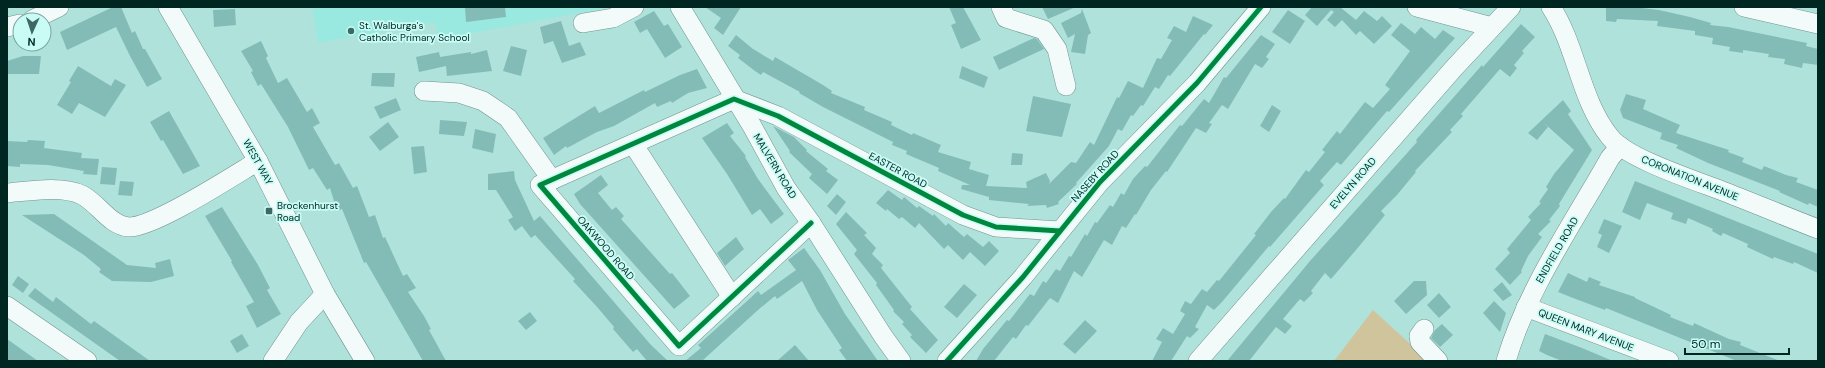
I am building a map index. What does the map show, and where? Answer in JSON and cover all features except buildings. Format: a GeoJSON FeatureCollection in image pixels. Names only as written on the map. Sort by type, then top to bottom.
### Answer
{"type":"FeatureCollection","features":[{"type":"Feature","properties":{"kind":"street"},"geometry":{"type":"LineString","coordinates":[[49,12],[59,7]]}},
{"type":"Feature","properties":{"kind":"street","name":"WEST WAY"},"geometry":{"type":"LineString","coordinates":[[168,7],[258,161],[325,294],[365,361]]}},
{"type":"Feature","properties":{"kind":"street"},"geometry":{"type":"LineString","coordinates":[[595,26],[634,7]]}},
{"type":"Feature","properties":{"kind":"street","name":"MALVERN ROAD"},"geometry":{"type":"LineString","coordinates":[[680,7],[734,99],[752,126],[786,188],[811,223],[883,336],[901,361]]}},
{"type":"Feature","properties":{"kind":"street","name":"NASEBY ROAD"},"geometry":{"type":"LineString","coordinates":[[947,361],[1018,283],[1100,182],[1197,83],[1261,7]]}},
{"type":"Feature","properties":{"kind":"street"},"geometry":{"type":"LineString","coordinates":[[1417,7],[1492,27]]}},
{"type":"Feature","properties":{"kind":"street","name":"EVELYN ROAD"},"geometry":{"type":"LineString","coordinates":[[1198,361],[1511,7]]}},
{"type":"Feature","properties":{"kind":"street","name":"CORONATION AVENUE"},"geometry":{"type":"LineString","coordinates":[[1552,7],[1575,59],[1594,112],[1610,138],[1620,146],[1672,172],[1818,229]]}},
{"type":"Feature","properties":{"kind":"street"},"geometry":{"type":"LineString","coordinates":[[1744,7],[1818,24]]}},
{"type":"Feature","properties":{"kind":"street"},"geometry":{"type":"LineString","coordinates":[[1003,12],[1044,30],[1057,49],[1066,86]]}},
{"type":"Feature","properties":{"kind":"street"},"geometry":{"type":"LineString","coordinates":[[424,91],[459,93],[483,101],[508,118],[552,180],[734,99]]}},
{"type":"Feature","properties":{"kind":"street","name":"EASTER ROAD"},"geometry":{"type":"LineString","coordinates":[[734,99],[778,116],[963,215],[996,227],[1060,231]]}},
{"type":"Feature","properties":{"kind":"street"},"geometry":{"type":"LineString","coordinates":[[633,144],[732,297]]}},
{"type":"Feature","properties":{"kind":"street","name":"ENDFIELD ROAD"},"geometry":{"type":"LineString","coordinates":[[1506,361],[1526,308],[1550,260],[1610,158],[1620,146]]}},
{"type":"Feature","properties":{"kind":"street"},"geometry":{"type":"LineString","coordinates":[[7,193],[33,190],[65,190],[76,193],[82,195],[115,222],[129,227],[147,224],[201,195],[258,161]]}},
{"type":"Feature","properties":{"kind":"street","name":"OAKWOOD ROAD"},"geometry":{"type":"LineString","coordinates":[[552,180],[540,185],[679,346],[811,223]]}},
{"type":"Feature","properties":{"kind":"street"},"geometry":{"type":"LineString","coordinates":[[273,361],[299,322],[325,294]]}},
{"type":"Feature","properties":{"kind":"street"},"geometry":{"type":"LineString","coordinates":[[7,306],[88,361]]}},
{"type":"Feature","properties":{"kind":"street","name":"QUEEN MARY AVENUE"},"geometry":{"type":"LineString","coordinates":[[1526,308],[1669,361]]}},
{"type":"Feature","properties":{"kind":"street"},"geometry":{"type":"LineString","coordinates":[[1424,329],[1419,336],[1420,342],[1438,361]]}},
{"type":"Feature","properties":{"kind":"shaded area","name":"St. Walburga's Catholic Primary School"},"geometry":{"type":"Polygon","coordinates":[[[312,7],[608,7],[438,40],[435,22],[318,43],[312,7]]]}},
{"type":"Feature","properties":{"kind":"shaded area"},"geometry":{"type":"Polygon","coordinates":[[[1373,310],[1429,361],[1334,361],[1373,310]]]}},
{"type":"Feature","properties":{"kind":"cycle path"},"geometry":{"type":"LineString","coordinates":[[947,361],[1023,277],[1100,182],[1197,83],[1261,7]]}},
{"type":"Feature","properties":{"kind":"cycle path"},"geometry":{"type":"LineString","coordinates":[[811,223],[679,346],[540,185],[734,99],[778,116],[963,215],[996,227],[1060,231]]}},
{"type":"Feature","properties":{"kind":"place","name":"St. Walburga's Catholic Primary School"},"geometry":{"type":"Point","coordinates":[351,31]}},
{"type":"Feature","properties":{"kind":"place","name":"Brockenhurst Road"},"geometry":{"type":"Point","coordinates":[269,211]}}]}
